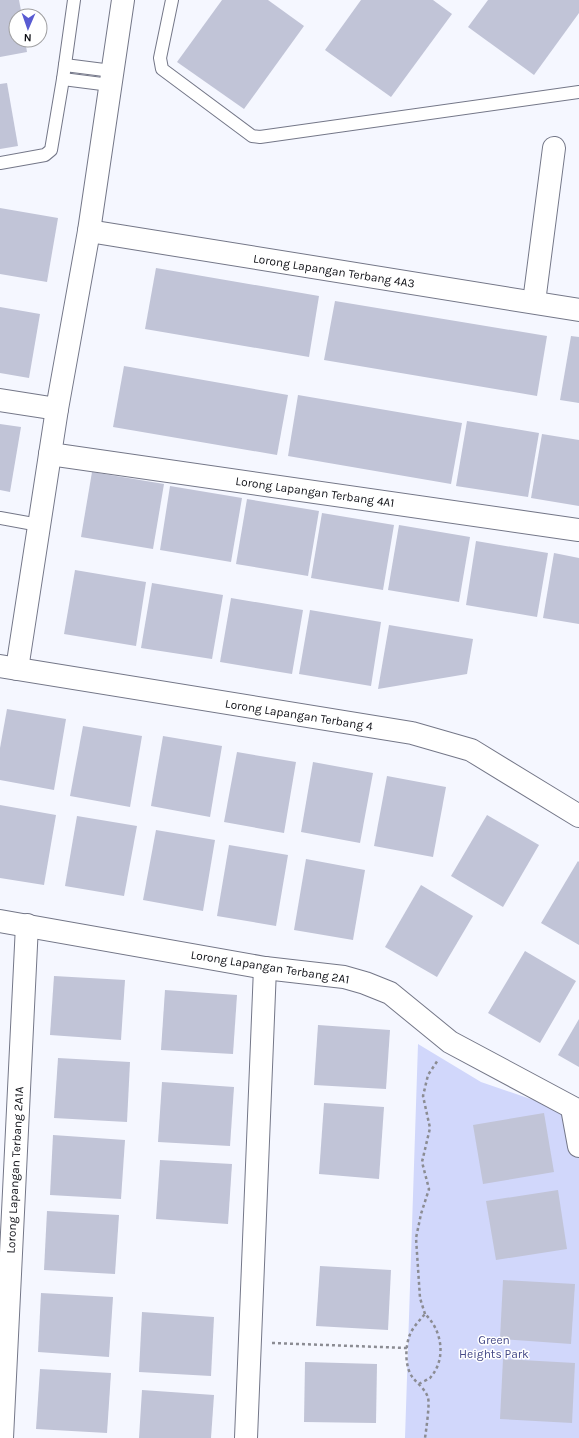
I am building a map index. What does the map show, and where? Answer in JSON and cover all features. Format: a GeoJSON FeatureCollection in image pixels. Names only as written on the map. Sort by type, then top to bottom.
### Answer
{"type":"FeatureCollection","features":[{"type":"Feature","properties":{"kind":"street"},"geometry":{"type":"LineString","coordinates":[[8,667],[39,525],[57,409],[89,231],[123,0]]}},
{"type":"Feature","properties":{"kind":"street"},"geometry":{"type":"LineString","coordinates":[[534,302],[554,148]]}},
{"type":"Feature","properties":{"kind":"street","name":"Lorong Lapangan Terbang 4A3"},"geometry":{"type":"LineString","coordinates":[[89,231],[579,310]]}},
{"type":"Feature","properties":{"kind":"street"},"geometry":{"type":"LineString","coordinates":[[0,400],[57,409]]}},
{"type":"Feature","properties":{"kind":"street","name":"Lorong Lapangan Terbang 4A1"},"geometry":{"type":"LineString","coordinates":[[50,454],[579,530]]}},
{"type":"Feature","properties":{"kind":"street","name":"Lorong Lapangan Terbang 4"},"geometry":{"type":"LineString","coordinates":[[8,667],[412,733],[471,750],[579,816]]}},
{"type":"Feature","properties":{"kind":"street","name":"Lorong Lapangan Terbang 2A1"},"geometry":{"type":"LineString","coordinates":[[0,921],[265,968],[344,977],[365,983],[390,993],[450,1042],[576,1109]]}},
{"type":"Feature","properties":{"kind":"street","name":"Lorong Lapangan Terbang 2A1A"},"geometry":{"type":"LineString","coordinates":[[2,1438],[27,925]]}},
{"type":"Feature","properties":{"kind":"street"},"geometry":{"type":"LineString","coordinates":[[246,1438],[265,968]]}},
{"type":"Feature","properties":{"kind":"street"},"geometry":{"type":"LineString","coordinates":[[576,1109],[579,1146]]}},
{"type":"Feature","properties":{"kind":"lane"},"geometry":{"type":"LineString","coordinates":[[0,163],[44,155],[51,150],[74,0]]}},
{"type":"Feature","properties":{"kind":"lane"},"geometry":{"type":"LineString","coordinates":[[172,0],[160,58],[162,70],[252,136],[268,136],[579,92]]}},
{"type":"Feature","properties":{"kind":"lane"},"geometry":{"type":"LineString","coordinates":[[65,65],[111,78]]}},
{"type":"Feature","properties":{"kind":"lane"},"geometry":{"type":"LineString","coordinates":[[63,79],[111,78]]}},
{"type":"Feature","properties":{"kind":"lane"},"geometry":{"type":"LineString","coordinates":[[0,518],[39,525]]}},
{"type":"Feature","properties":{"kind":"path"},"geometry":{"type":"LineString","coordinates":[[419,1384],[430,1378],[440,1362],[441,1348],[438,1334],[431,1320],[425,1314],[420,1298],[416,1238],[421,1214],[430,1189],[422,1162],[430,1128],[423,1096],[428,1075],[450,1042]]}},
{"type":"Feature","properties":{"kind":"path"},"geometry":{"type":"LineString","coordinates":[[425,1314],[417,1322],[409,1336],[407,1348],[407,1366],[412,1378],[419,1384],[428,1398],[425,1438]]}},
{"type":"Feature","properties":{"kind":"path"},"geometry":{"type":"LineString","coordinates":[[250,1342],[407,1348]]}},
{"type":"Feature","properties":{"kind":"green space","name":"Green Heights Park"},"geometry":{"type":"Polygon","coordinates":[[[418,1044],[481,1082],[572,1113],[579,1117],[579,1438],[405,1438],[418,1044]]]}},
{"type":"Feature","properties":{"kind":"building"},"geometry":{"type":"Polygon","coordinates":[[[0,0],[19,0],[20,8],[8,8],[8,48],[26,48],[27,52],[0,57],[0,0]]]}},
{"type":"Feature","properties":{"kind":"building"},"geometry":{"type":"Polygon","coordinates":[[[222,0],[268,0],[304,26],[244,109],[177,62],[222,0]]]}},
{"type":"Feature","properties":{"kind":"building"},"geometry":{"type":"Polygon","coordinates":[[[361,0],[433,0],[452,14],[391,97],[325,50],[361,0]]]}},
{"type":"Feature","properties":{"kind":"building"},"geometry":{"type":"Polygon","coordinates":[[[488,0],[579,0],[579,13],[534,75],[468,27],[488,0]]]}},
{"type":"Feature","properties":{"kind":"building"},"geometry":{"type":"Polygon","coordinates":[[[7,83],[18,146],[0,149],[0,84],[7,83]]]}},
{"type":"Feature","properties":{"kind":"building"},"geometry":{"type":"Polygon","coordinates":[[[0,208],[58,218],[47,282],[0,274],[0,208]]]}},
{"type":"Feature","properties":{"kind":"building"},"geometry":{"type":"Polygon","coordinates":[[[156,268],[319,296],[309,357],[145,329],[156,268]]]}},
{"type":"Feature","properties":{"kind":"building"},"geometry":{"type":"Polygon","coordinates":[[[335,301],[547,336],[537,396],[324,360],[335,301]]]}},
{"type":"Feature","properties":{"kind":"building"},"geometry":{"type":"Polygon","coordinates":[[[0,307],[40,314],[29,378],[0,373],[0,307]]]}},
{"type":"Feature","properties":{"kind":"building"},"geometry":{"type":"Polygon","coordinates":[[[571,336],[579,337],[579,403],[560,400],[571,336]]]}},
{"type":"Feature","properties":{"kind":"building"},"geometry":{"type":"Polygon","coordinates":[[[124,366],[288,395],[277,455],[113,427],[124,366]]]}},
{"type":"Feature","properties":{"kind":"building"},"geometry":{"type":"Polygon","coordinates":[[[298,395],[462,423],[451,484],[288,456],[298,395]]]}},
{"type":"Feature","properties":{"kind":"building"},"geometry":{"type":"Polygon","coordinates":[[[467,421],[539,433],[528,497],[456,486],[467,421]]]}},
{"type":"Feature","properties":{"kind":"building"},"geometry":{"type":"Polygon","coordinates":[[[0,424],[21,427],[10,492],[0,490],[0,424]]]}},
{"type":"Feature","properties":{"kind":"building"},"geometry":{"type":"Polygon","coordinates":[[[542,434],[579,440],[579,506],[531,498],[542,434]]]}},
{"type":"Feature","properties":{"kind":"building"},"geometry":{"type":"Polygon","coordinates":[[[92,472],[164,484],[153,549],[81,537],[92,472]]]}},
{"type":"Feature","properties":{"kind":"building"},"geometry":{"type":"Polygon","coordinates":[[[170,486],[242,498],[231,562],[160,550],[170,486]]]}},
{"type":"Feature","properties":{"kind":"building"},"geometry":{"type":"Polygon","coordinates":[[[247,499],[319,511],[308,576],[236,564],[247,499]]]}},
{"type":"Feature","properties":{"kind":"building"},"geometry":{"type":"Polygon","coordinates":[[[322,513],[394,525],[383,590],[311,578],[322,513]]]}},
{"type":"Feature","properties":{"kind":"building"},"geometry":{"type":"Polygon","coordinates":[[[399,525],[470,537],[459,602],[388,590],[399,525]]]}},
{"type":"Feature","properties":{"kind":"building"},"geometry":{"type":"Polygon","coordinates":[[[476,541],[548,553],[537,617],[466,605],[476,541]]]}},
{"type":"Feature","properties":{"kind":"building"},"geometry":{"type":"Polygon","coordinates":[[[554,553],[579,558],[579,624],[543,618],[554,553]]]}},
{"type":"Feature","properties":{"kind":"building"},"geometry":{"type":"Polygon","coordinates":[[[75,570],[146,582],[136,646],[64,634],[75,570]]]}},
{"type":"Feature","properties":{"kind":"building"},"geometry":{"type":"Polygon","coordinates":[[[152,583],[223,595],[212,659],[141,648],[152,583]]]}},
{"type":"Feature","properties":{"kind":"building"},"geometry":{"type":"Polygon","coordinates":[[[231,598],[303,610],[292,674],[220,662],[231,598]]]}},
{"type":"Feature","properties":{"kind":"building"},"geometry":{"type":"Polygon","coordinates":[[[310,610],[381,622],[371,686],[299,674],[310,610]]]}},
{"type":"Feature","properties":{"kind":"building"},"geometry":{"type":"Polygon","coordinates":[[[389,625],[473,639],[467,674],[378,689],[389,625]]]}},
{"type":"Feature","properties":{"kind":"building"},"geometry":{"type":"Polygon","coordinates":[[[7,709],[66,719],[54,790],[0,780],[0,748],[7,709]]]}},
{"type":"Feature","properties":{"kind":"building"},"geometry":{"type":"Polygon","coordinates":[[[83,726],[142,736],[130,807],[70,796],[83,726]]]}},
{"type":"Feature","properties":{"kind":"building"},"geometry":{"type":"Polygon","coordinates":[[[163,736],[222,746],[210,817],[151,806],[163,736]]]}},
{"type":"Feature","properties":{"kind":"building"},"geometry":{"type":"Polygon","coordinates":[[[237,752],[296,762],[284,833],[224,822],[237,752]]]}},
{"type":"Feature","properties":{"kind":"building"},"geometry":{"type":"Polygon","coordinates":[[[313,762],[373,773],[360,843],[301,832],[313,762]]]}},
{"type":"Feature","properties":{"kind":"building"},"geometry":{"type":"Polygon","coordinates":[[[387,776],[446,787],[433,857],[374,846],[387,776]]]}},
{"type":"Feature","properties":{"kind":"building"},"geometry":{"type":"Polygon","coordinates":[[[0,805],[56,815],[44,885],[0,878],[0,805]]]}},
{"type":"Feature","properties":{"kind":"building"},"geometry":{"type":"Polygon","coordinates":[[[487,815],[539,845],[503,907],[451,876],[487,815]]]}},
{"type":"Feature","properties":{"kind":"building"},"geometry":{"type":"Polygon","coordinates":[[[77,816],[137,826],[124,896],[65,886],[77,816]]]}},
{"type":"Feature","properties":{"kind":"building"},"geometry":{"type":"Polygon","coordinates":[[[156,830],[215,840],[203,911],[143,900],[156,830]]]}},
{"type":"Feature","properties":{"kind":"building"},"geometry":{"type":"Polygon","coordinates":[[[229,845],[288,855],[276,926],[217,916],[229,845]]]}},
{"type":"Feature","properties":{"kind":"building"},"geometry":{"type":"Polygon","coordinates":[[[306,859],[365,870],[353,940],[294,930],[306,859]]]}},
{"type":"Feature","properties":{"kind":"building"},"geometry":{"type":"Polygon","coordinates":[[[578,861],[579,862],[579,945],[541,923],[578,861]]]}},
{"type":"Feature","properties":{"kind":"building"},"geometry":{"type":"Polygon","coordinates":[[[421,885],[473,916],[437,977],[385,947],[421,885]]]}},
{"type":"Feature","properties":{"kind":"building"},"geometry":{"type":"Polygon","coordinates":[[[525,951],[576,981],[540,1043],[488,1013],[525,951]]]}},
{"type":"Feature","properties":{"kind":"building"},"geometry":{"type":"Polygon","coordinates":[[[54,976],[125,980],[121,1040],[50,1035],[54,976]]]}},
{"type":"Feature","properties":{"kind":"building"},"geometry":{"type":"Polygon","coordinates":[[[165,990],[237,995],[233,1054],[161,1050],[165,990]]]}},
{"type":"Feature","properties":{"kind":"building"},"geometry":{"type":"Polygon","coordinates":[[[579,1019],[579,1067],[558,1055],[579,1019]]]}},
{"type":"Feature","properties":{"kind":"building"},"geometry":{"type":"Polygon","coordinates":[[[318,1025],[390,1030],[386,1089],[314,1085],[318,1025]]]}},
{"type":"Feature","properties":{"kind":"building"},"geometry":{"type":"Polygon","coordinates":[[[58,1058],[130,1062],[127,1122],[54,1118],[58,1058]]]}},
{"type":"Feature","properties":{"kind":"building"},"geometry":{"type":"Polygon","coordinates":[[[162,1082],[234,1087],[230,1146],[158,1142],[162,1082]]]}},
{"type":"Feature","properties":{"kind":"building"},"geometry":{"type":"Polygon","coordinates":[[[324,1103],[384,1107],[379,1179],[319,1174],[324,1103]]]}},
{"type":"Feature","properties":{"kind":"building"},"geometry":{"type":"Polygon","coordinates":[[[544,1113],[554,1172],[483,1184],[473,1125],[544,1113]]]}},
{"type":"Feature","properties":{"kind":"building"},"geometry":{"type":"Polygon","coordinates":[[[53,1135],[125,1140],[121,1199],[50,1195],[53,1135]]]}},
{"type":"Feature","properties":{"kind":"building"},"geometry":{"type":"Polygon","coordinates":[[[160,1160],[232,1164],[228,1224],[156,1219],[160,1160]]]}},
{"type":"Feature","properties":{"kind":"building"},"geometry":{"type":"Polygon","coordinates":[[[558,1190],[567,1249],[496,1260],[486,1201],[558,1190]]]}},
{"type":"Feature","properties":{"kind":"building"},"geometry":{"type":"Polygon","coordinates":[[[47,1211],[119,1215],[115,1274],[44,1270],[47,1211]]]}},
{"type":"Feature","properties":{"kind":"building"},"geometry":{"type":"Polygon","coordinates":[[[320,1266],[391,1270],[388,1330],[316,1326],[320,1266]]]}},
{"type":"Feature","properties":{"kind":"building"},"geometry":{"type":"Polygon","coordinates":[[[503,1280],[575,1284],[571,1344],[500,1339],[503,1280]]]}},
{"type":"Feature","properties":{"kind":"building"},"geometry":{"type":"Polygon","coordinates":[[[41,1293],[113,1297],[109,1357],[38,1352],[41,1293]]]}},
{"type":"Feature","properties":{"kind":"building"},"geometry":{"type":"Polygon","coordinates":[[[142,1312],[214,1317],[211,1376],[139,1372],[142,1312]]]}},
{"type":"Feature","properties":{"kind":"building"},"geometry":{"type":"Polygon","coordinates":[[[503,1359],[575,1363],[572,1423],[500,1419],[503,1359]]]}},
{"type":"Feature","properties":{"kind":"building"},"geometry":{"type":"Polygon","coordinates":[[[305,1362],[377,1364],[376,1423],[304,1422],[305,1362]]]}},
{"type":"Feature","properties":{"kind":"building"},"geometry":{"type":"Polygon","coordinates":[[[40,1369],[111,1373],[107,1433],[36,1429],[40,1369]]]}},
{"type":"Feature","properties":{"kind":"building"},"geometry":{"type":"Polygon","coordinates":[[[142,1390],[214,1395],[211,1438],[139,1438],[142,1390]]]}}]}
